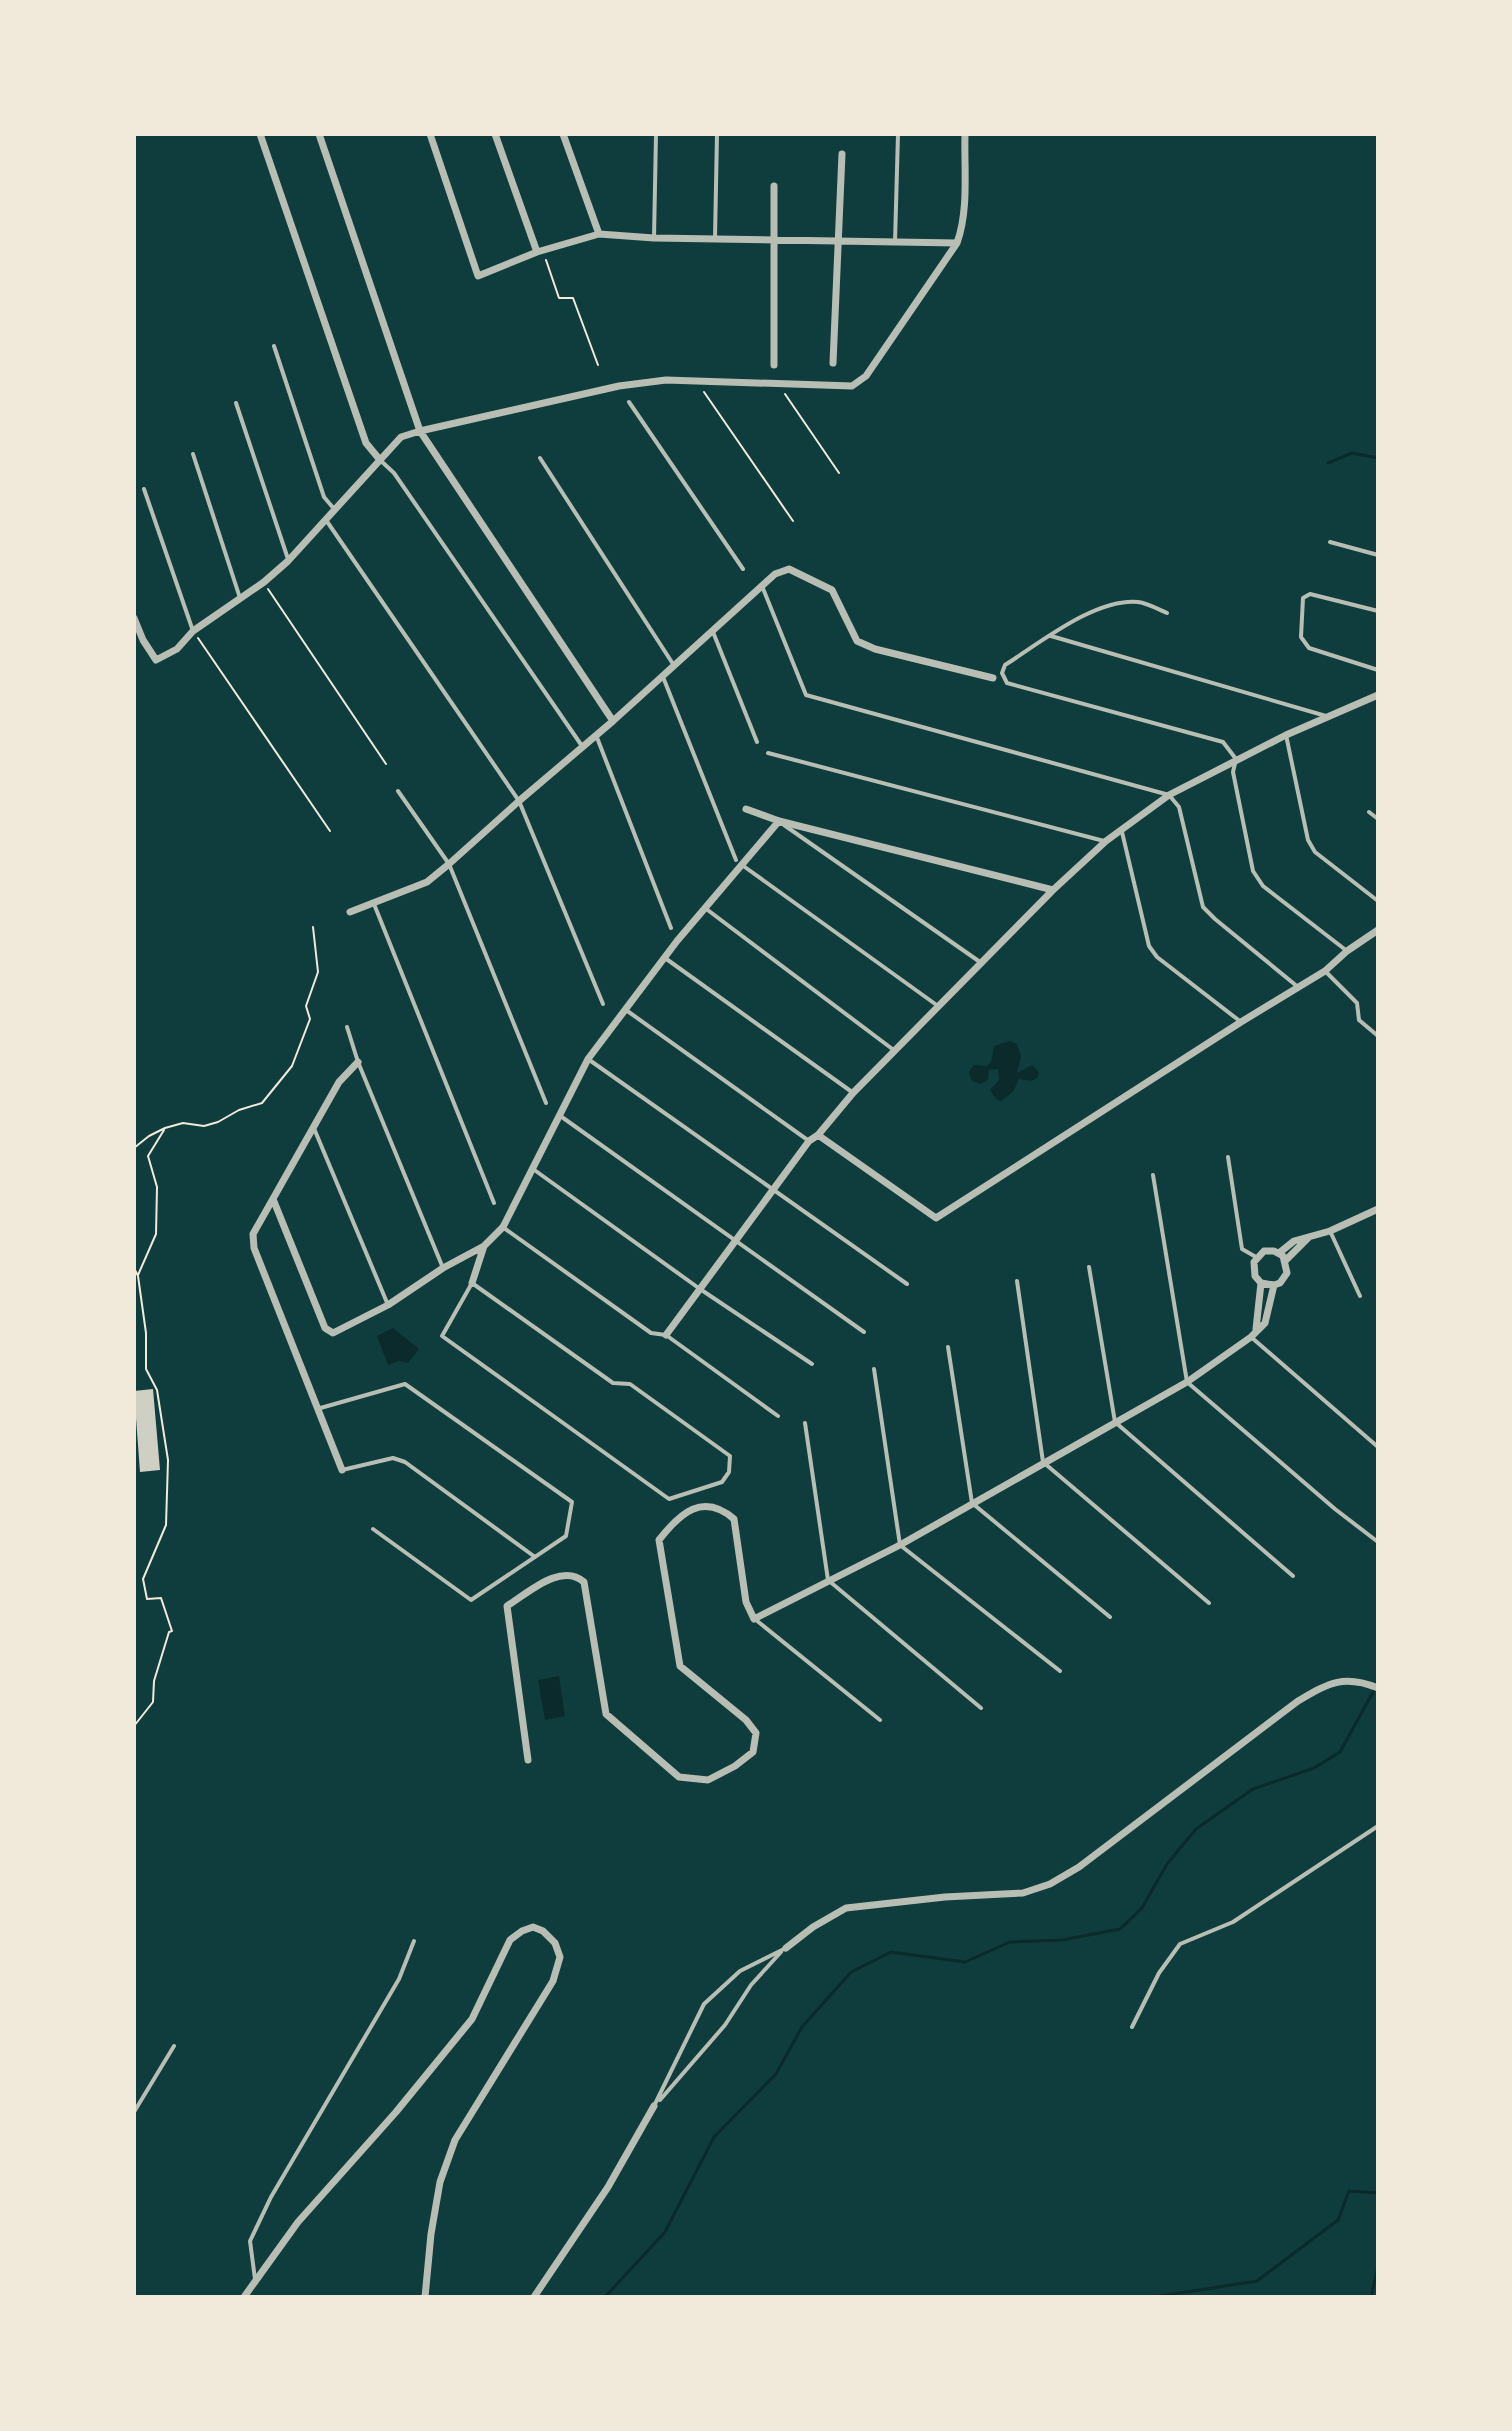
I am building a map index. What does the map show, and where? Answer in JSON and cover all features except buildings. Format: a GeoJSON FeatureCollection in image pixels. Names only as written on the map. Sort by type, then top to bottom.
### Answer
{"type":"FeatureCollection","features":[{"type":"Feature","properties":{"kind":"street"},"geometry":{"type":"LineString","coordinates":[[260,134],[366,443],[380,460]]}},
{"type":"Feature","properties":{"kind":"street"},"geometry":{"type":"LineString","coordinates":[[319,134],[420,431],[613,721]]}},
{"type":"Feature","properties":{"kind":"street"},"geometry":{"type":"LineString","coordinates":[[432,134],[478,276],[537,252],[599,234],[654,238],[957,243]]}},
{"type":"Feature","properties":{"kind":"street"},"geometry":{"type":"LineString","coordinates":[[495,134],[537,252]]}},
{"type":"Feature","properties":{"kind":"street"},"geometry":{"type":"LineString","coordinates":[[563,134],[599,234]]}},
{"type":"Feature","properties":{"kind":"street"},"geometry":{"type":"LineString","coordinates":[[134,618],[156,660],[177,649],[193,631],[288,561],[401,437],[619,386],[666,380],[852,386],[866,376],[957,243],[964,210],[965,134]]}},
{"type":"Feature","properties":{"kind":"street"},"geometry":{"type":"LineString","coordinates":[[833,363],[842,154]]}},
{"type":"Feature","properties":{"kind":"street"},"geometry":{"type":"LineString","coordinates":[[774,186],[774,365]]}},
{"type":"Feature","properties":{"kind":"street"},"geometry":{"type":"LineString","coordinates":[[350,912],[427,882],[663,677],[775,574],[789,569],[832,590],[857,641],[875,649],[993,678]]}},
{"type":"Feature","properties":{"kind":"street"},"geometry":{"type":"LineString","coordinates":[[666,1335],[809,1141],[938,1006],[1106,841],[1169,795],[1236,759],[1378,695]]}},
{"type":"Feature","properties":{"kind":"street"},"geometry":{"type":"LineString","coordinates":[[746,809],[779,821],[1053,890]]}},
{"type":"Feature","properties":{"kind":"street"},"geometry":{"type":"LineString","coordinates":[[273,1199],[325,1328],[333,1333],[388,1305],[443,1268],[484,1246],[503,1227],[588,1059],[739,862],[779,821]]}},
{"type":"Feature","properties":{"kind":"street"},"geometry":{"type":"LineString","coordinates":[[818,1135],[936,1218],[1325,971],[1347,951],[1378,931]]}},
{"type":"Feature","properties":{"kind":"street"},"geometry":{"type":"LineString","coordinates":[[342,1470],[254,1248],[253,1234],[339,1082],[358,1062]]}},
{"type":"Feature","properties":{"kind":"street"},"geometry":{"type":"LineString","coordinates":[[1279,1253],[1294,1241],[1330,1231],[1378,1209]]}},
{"type":"Feature","properties":{"kind":"street"},"geometry":{"type":"LineString","coordinates":[[1286,1260],[1309,1236]]}},
{"type":"Feature","properties":{"kind":"street"},"geometry":{"type":"LineString","coordinates":[[472,1283],[484,1246]]}},
{"type":"Feature","properties":{"kind":"street"},"geometry":{"type":"LineString","coordinates":[[1254,1333],[1261,1283],[1253,1271],[1256,1257],[1264,1251],[1279,1253],[1286,1260],[1287,1273],[1280,1283],[1261,1283]]}},
{"type":"Feature","properties":{"kind":"street"},"geometry":{"type":"LineString","coordinates":[[528,1760],[507,1606],[550,1580],[569,1573],[584,1582],[606,1714],[679,1777],[708,1780],[753,1752],[756,1733],[746,1720],[680,1666],[659,1540],[675,1519],[693,1509],[707,1506],[722,1508],[734,1519],[746,1602],[754,1619],[900,1545],[1187,1382],[1265,1323],[1274,1285]]}},
{"type":"Feature","properties":{"kind":"street"},"geometry":{"type":"LineString","coordinates":[[786,1948],[846,1908],[923,1899],[1023,1893],[1050,1884],[1079,1867],[1298,1701],[1331,1682],[1360,1681],[1378,1688]]}},
{"type":"Feature","properties":{"kind":"street"},"geometry":{"type":"LineString","coordinates":[[244,2297],[298,2222],[396,2112],[472,2019],[510,1940],[533,1927],[543,1931],[555,1943],[560,1957],[553,1981],[455,2140],[440,2182],[425,2297]]}},
{"type":"Feature","properties":{"kind":"street"},"geometry":{"type":"LineString","coordinates":[[534,2297],[608,2187],[654,2106]]}},
{"type":"Feature","properties":{"kind":"lane"},"geometry":{"type":"LineString","coordinates":[[654,238],[656,134]]}},
{"type":"Feature","properties":{"kind":"lane"},"geometry":{"type":"LineString","coordinates":[[715,238],[717,134]]}},
{"type":"Feature","properties":{"kind":"lane"},"geometry":{"type":"LineString","coordinates":[[895,242],[898,134]]}},
{"type":"Feature","properties":{"kind":"lane"},"geometry":{"type":"LineString","coordinates":[[274,346],[324,497],[335,510]]}},
{"type":"Feature","properties":{"kind":"lane"},"geometry":{"type":"LineString","coordinates":[[629,402],[743,569]]}},
{"type":"Feature","properties":{"kind":"lane"},"geometry":{"type":"LineString","coordinates":[[236,403],[288,561]]}},
{"type":"Feature","properties":{"kind":"lane"},"geometry":{"type":"LineString","coordinates":[[193,454],[240,598]]}},
{"type":"Feature","properties":{"kind":"lane"},"geometry":{"type":"LineString","coordinates":[[540,458],[675,666]]}},
{"type":"Feature","properties":{"kind":"lane"},"geometry":{"type":"LineString","coordinates":[[380,460],[394,473],[582,746]]}},
{"type":"Feature","properties":{"kind":"lane"},"geometry":{"type":"LineString","coordinates":[[144,489],[193,631]]}},
{"type":"Feature","properties":{"kind":"lane"},"geometry":{"type":"LineString","coordinates":[[326,520],[519,801],[603,1004]]}},
{"type":"Feature","properties":{"kind":"lane"},"geometry":{"type":"LineString","coordinates":[[1330,542],[1378,555]]}},
{"type":"Feature","properties":{"kind":"lane"},"geometry":{"type":"LineString","coordinates":[[762,585],[806,695],[1169,795],[1179,807],[1203,907],[1298,987]]}},
{"type":"Feature","properties":{"kind":"lane"},"geometry":{"type":"LineString","coordinates":[[1378,611],[1306,595],[1303,598],[1301,637],[1309,648],[1378,670]]}},
{"type":"Feature","properties":{"kind":"lane"},"geometry":{"type":"LineString","coordinates":[[1167,613],[1139,602],[1114,605],[1085,615],[1005,665],[1002,673],[1007,683],[1223,742],[1236,759],[1233,772],[1253,871],[1263,886],[1347,951]]}},
{"type":"Feature","properties":{"kind":"lane"},"geometry":{"type":"LineString","coordinates":[[713,632],[757,742]]}},
{"type":"Feature","properties":{"kind":"lane"},"geometry":{"type":"LineString","coordinates":[[1051,636],[1326,716]]}},
{"type":"Feature","properties":{"kind":"lane"},"geometry":{"type":"LineString","coordinates":[[663,677],[739,862],[938,1006]]}},
{"type":"Feature","properties":{"kind":"lane"},"geometry":{"type":"LineString","coordinates":[[596,735],[671,928]]}},
{"type":"Feature","properties":{"kind":"lane"},"geometry":{"type":"LineString","coordinates":[[1286,735],[1308,840],[1315,852],[1378,901]]}},
{"type":"Feature","properties":{"kind":"lane"},"geometry":{"type":"LineString","coordinates":[[768,753],[1106,841]]}},
{"type":"Feature","properties":{"kind":"lane"},"geometry":{"type":"LineString","coordinates":[[398,791],[449,864],[546,1103]]}},
{"type":"Feature","properties":{"kind":"lane"},"geometry":{"type":"LineString","coordinates":[[1369,812],[1378,819]]}},
{"type":"Feature","properties":{"kind":"lane"},"geometry":{"type":"LineString","coordinates":[[779,821],[981,963]]}},
{"type":"Feature","properties":{"kind":"lane"},"geometry":{"type":"LineString","coordinates":[[1122,832],[1149,946],[1157,957],[1241,1022]]}},
{"type":"Feature","properties":{"kind":"lane"},"geometry":{"type":"LineString","coordinates":[[374,904],[494,1203]]}},
{"type":"Feature","properties":{"kind":"lane"},"geometry":{"type":"LineString","coordinates":[[705,908],[895,1051]]}},
{"type":"Feature","properties":{"kind":"lane"},"geometry":{"type":"LineString","coordinates":[[665,958],[853,1093]]}},
{"type":"Feature","properties":{"kind":"lane"},"geometry":{"type":"LineString","coordinates":[[1325,971],[1357,1003],[1359,1020],[1378,1036]]}},
{"type":"Feature","properties":{"kind":"lane"},"geometry":{"type":"LineString","coordinates":[[626,1010],[809,1141]]}},
{"type":"Feature","properties":{"kind":"lane"},"geometry":{"type":"LineString","coordinates":[[347,1027],[358,1062],[443,1268]]}},
{"type":"Feature","properties":{"kind":"lane"},"geometry":{"type":"LineString","coordinates":[[588,1059],[907,1284]]}},
{"type":"Feature","properties":{"kind":"lane"},"geometry":{"type":"LineString","coordinates":[[559,1115],[864,1332]]}},
{"type":"Feature","properties":{"kind":"lane"},"geometry":{"type":"LineString","coordinates":[[313,1126],[388,1305]]}},
{"type":"Feature","properties":{"kind":"lane"},"geometry":{"type":"LineString","coordinates":[[1228,1157],[1242,1249],[1256,1257]]}},
{"type":"Feature","properties":{"kind":"lane"},"geometry":{"type":"LineString","coordinates":[[531,1167],[700,1289],[812,1364]]}},
{"type":"Feature","properties":{"kind":"lane"},"geometry":{"type":"LineString","coordinates":[[1153,1175],[1187,1382],[1378,1542]]}},
{"type":"Feature","properties":{"kind":"lane"},"geometry":{"type":"LineString","coordinates":[[503,1227],[651,1333],[666,1335],[778,1416]]}},
{"type":"Feature","properties":{"kind":"lane"},"geometry":{"type":"LineString","coordinates":[[1330,1231],[1360,1296]]}},
{"type":"Feature","properties":{"kind":"lane"},"geometry":{"type":"LineString","coordinates":[[1089,1267],[1115,1422],[1293,1576]]}},
{"type":"Feature","properties":{"kind":"lane"},"geometry":{"type":"LineString","coordinates":[[1017,1281],[1043,1462],[1209,1603]]}},
{"type":"Feature","properties":{"kind":"lane"},"geometry":{"type":"LineString","coordinates":[[472,1283],[613,1383],[630,1384],[730,1456],[729,1472],[722,1482],[669,1499],[442,1336],[472,1283]]}},
{"type":"Feature","properties":{"kind":"lane"},"geometry":{"type":"LineString","coordinates":[[1254,1333],[1378,1447]]}},
{"type":"Feature","properties":{"kind":"lane"},"geometry":{"type":"LineString","coordinates":[[948,1347],[972,1503],[1110,1617]]}},
{"type":"Feature","properties":{"kind":"lane"},"geometry":{"type":"LineString","coordinates":[[874,1369],[900,1545],[1060,1671]]}},
{"type":"Feature","properties":{"kind":"lane"},"geometry":{"type":"LineString","coordinates":[[317,1409],[405,1384],[572,1502],[566,1536],[471,1600],[373,1529]]}},
{"type":"Feature","properties":{"kind":"lane"},"geometry":{"type":"LineString","coordinates":[[805,1423],[828,1580],[981,1708]]}},
{"type":"Feature","properties":{"kind":"lane"},"geometry":{"type":"LineString","coordinates":[[342,1470],[393,1458],[405,1462],[535,1557]]}},
{"type":"Feature","properties":{"kind":"lane"},"geometry":{"type":"LineString","coordinates":[[754,1619],[880,1720]]}},
{"type":"Feature","properties":{"kind":"lane"},"geometry":{"type":"LineString","coordinates":[[1132,2027],[1159,1973],[1180,1944],[1233,1922],[1378,1826]]}},
{"type":"Feature","properties":{"kind":"lane"},"geometry":{"type":"LineString","coordinates":[[255,2281],[250,2241],[271,2197],[399,1979],[414,1941]]}},
{"type":"Feature","properties":{"kind":"lane"},"geometry":{"type":"LineString","coordinates":[[654,2106],[704,2004],[740,1971],[786,1948]]}},
{"type":"Feature","properties":{"kind":"lane"},"geometry":{"type":"LineString","coordinates":[[654,2106],[725,2025],[751,1985],[786,1948]]}},
{"type":"Feature","properties":{"kind":"lane"},"geometry":{"type":"LineString","coordinates":[[134,2112],[174,2046]]}},
{"type":"Feature","properties":{"kind":"path"},"geometry":{"type":"LineString","coordinates":[[546,261],[559,298],[573,298],[598,365]]}},
{"type":"Feature","properties":{"kind":"path"},"geometry":{"type":"LineString","coordinates":[[709,400],[793,521]]}},
{"type":"Feature","properties":{"kind":"path"},"geometry":{"type":"LineString","coordinates":[[789,403],[839,473]]}},
{"type":"Feature","properties":{"kind":"path"},"geometry":{"type":"LineString","coordinates":[[274,599],[386,764]]}},
{"type":"Feature","properties":{"kind":"path"},"geometry":{"type":"LineString","coordinates":[[193,631],[330,831]]}},
{"type":"Feature","properties":{"kind":"path"},"geometry":{"type":"LineString","coordinates":[[134,1148],[165,1128],[183,1123],[204,1126],[262,1103],[292,1066],[310,1019],[306,1006],[318,972],[313,927]]}},
{"type":"Feature","properties":{"kind":"path"},"geometry":{"type":"LineString","coordinates":[[138,1276],[156,1234],[157,1187],[148,1156],[165,1128]]}},
{"type":"Feature","properties":{"kind":"path"},"geometry":{"type":"LineString","coordinates":[[134,1225],[134,1233]]}},
{"type":"Feature","properties":{"kind":"path"},"geometry":{"type":"LineString","coordinates":[[134,1268],[138,1276],[146,1333],[146,1369],[157,1390],[168,1460],[166,1525],[143,1579],[147,1599],[161,1598],[172,1631],[169,1632],[154,1681],[153,1702],[134,1726]]}},
{"type":"Feature","properties":{"kind":"water"},"geometry":{"type":"Polygon","coordinates":[[[1010,1041],[1017,1044],[1021,1056],[1017,1073],[1032,1065],[1039,1072],[1032,1081],[1019,1079],[1013,1092],[1001,1101],[990,1090],[999,1080],[998,1069],[989,1070],[988,1080],[980,1084],[972,1081],[969,1072],[974,1065],[987,1066],[991,1062],[994,1046],[1010,1041]]]}},
{"type":"Feature","properties":{"kind":"water"},"geometry":{"type":"Polygon","coordinates":[[[393,1328],[419,1349],[408,1363],[399,1361],[388,1365],[377,1336],[393,1328]]]}},
{"type":"Feature","properties":{"kind":"water"},"geometry":{"type":"Polygon","coordinates":[[[559,1676],[565,1716],[545,1720],[538,1680],[559,1676]]]}},
{"type":"Feature","properties":{"kind":"waterway"},"geometry":{"type":"LineString","coordinates":[[1328,463],[1352,453],[1378,458]]}},
{"type":"Feature","properties":{"kind":"waterway"},"geometry":{"type":"LineString","coordinates":[[605,2297],[665,2232],[714,2137],[776,2074],[802,2027],[851,1972],[891,1952],[965,1962],[1010,1942],[1062,1940],[1120,1929],[1142,1908],[1167,1864],[1196,1829],[1253,1789],[1314,1768],[1340,1752],[1378,1683]]}},
{"type":"Feature","properties":{"kind":"waterway"},"geometry":{"type":"LineString","coordinates":[[1154,2297],[1257,2281],[1338,2220],[1349,2191],[1378,2193]]}},
{"type":"Feature","properties":{"kind":"waterway"},"geometry":{"type":"LineString","coordinates":[[1371,2297],[1378,2267]]}}]}
